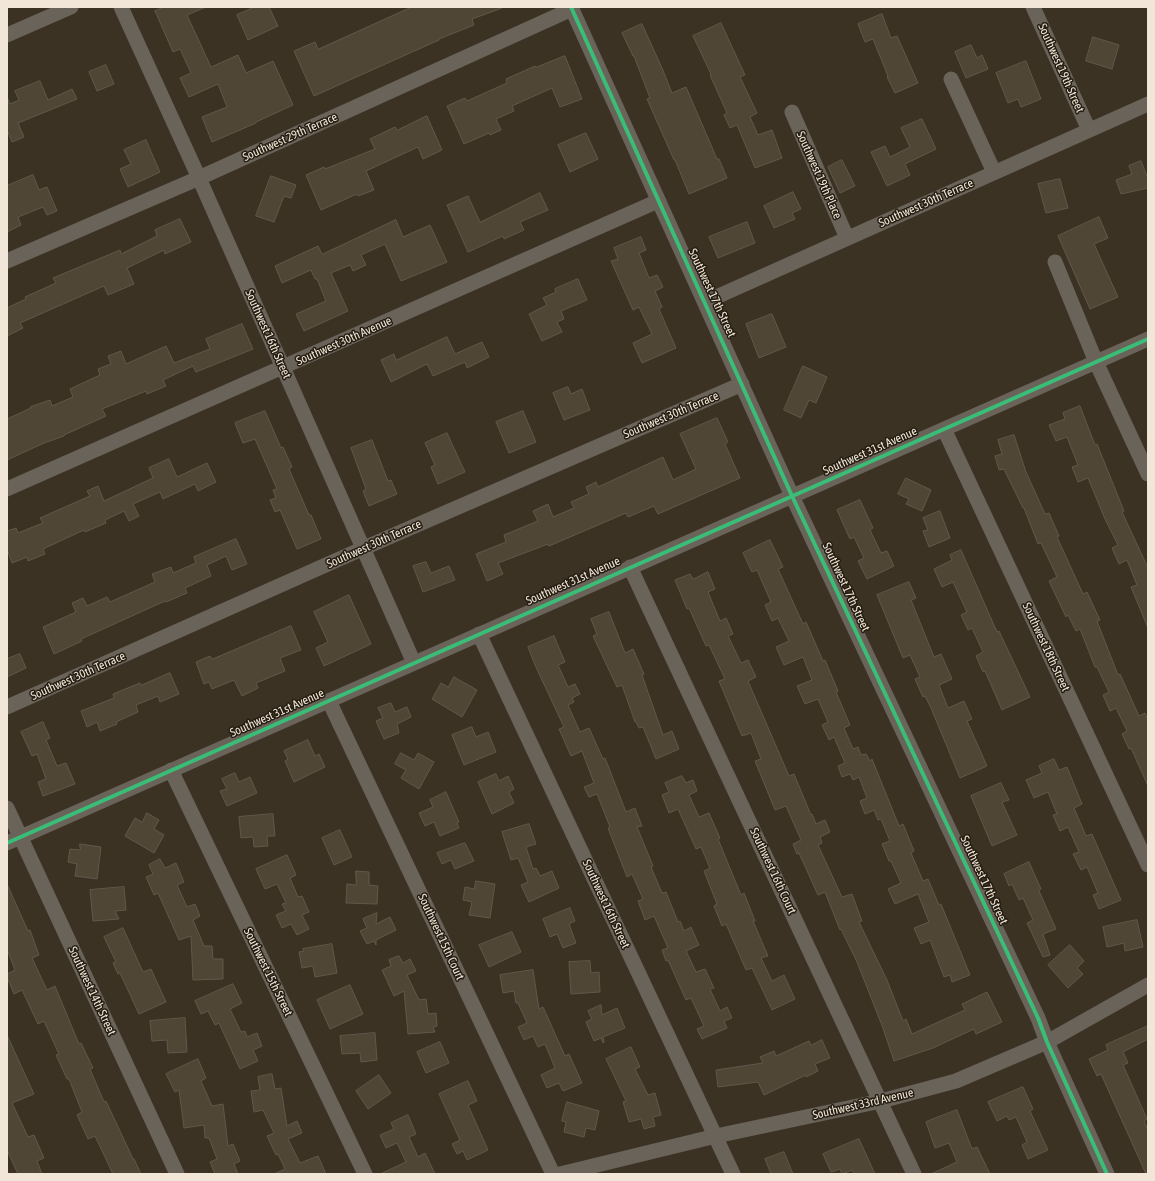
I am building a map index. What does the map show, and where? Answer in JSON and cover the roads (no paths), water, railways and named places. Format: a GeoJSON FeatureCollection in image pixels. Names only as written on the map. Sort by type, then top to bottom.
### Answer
{"type":"FeatureCollection","features":[{"type":"Feature","properties":{"kind":"street"},"geometry":{"type":"LineString","coordinates":[[7,35],[71,7]]}},
{"type":"Feature","properties":{"kind":"street","name":"Southwest 16th Street"},"geometry":{"type":"LineString","coordinates":[[121,7],[199,178],[414,663]]}},
{"type":"Feature","properties":{"kind":"street","name":"Southwest 19th Street"},"geometry":{"type":"LineString","coordinates":[[1033,7],[1089,130]]}},
{"type":"Feature","properties":{"kind":"street","name":"Southwest 29th Terrace"},"geometry":{"type":"LineString","coordinates":[[7,261],[199,178],[571,8]]}},
{"type":"Feature","properties":{"kind":"street","name":"Southwest 17th Street"},"geometry":{"type":"LineString","coordinates":[[571,8],[792,496],[1038,1018],[1047,1042],[1107,1174]]}},
{"type":"Feature","properties":{"kind":"street"},"geometry":{"type":"LineString","coordinates":[[951,78],[994,172]]}},
{"type":"Feature","properties":{"kind":"street","name":"Southwest 30th Terrace"},"geometry":{"type":"LineString","coordinates":[[705,302],[1148,104]]}},
{"type":"Feature","properties":{"kind":"street","name":"Southwest 19th Place"},"geometry":{"type":"LineString","coordinates":[[792,112],[847,238]]}},
{"type":"Feature","properties":{"kind":"street","name":"Southwest 30th Avenue"},"geometry":{"type":"LineString","coordinates":[[7,489],[658,201]]}},
{"type":"Feature","properties":{"kind":"street"},"geometry":{"type":"LineString","coordinates":[[1055,262],[1096,362],[1148,474]]}},
{"type":"Feature","properties":{"kind":"street","name":"Southwest 31st Avenue"},"geometry":{"type":"LineString","coordinates":[[14,840],[1148,339]]}},
{"type":"Feature","properties":{"kind":"street","name":"Southwest 30th Terrace"},"geometry":{"type":"LineString","coordinates":[[7,707],[364,548],[742,384]]}},
{"type":"Feature","properties":{"kind":"street","name":"Southwest 18th Street"},"geometry":{"type":"LineString","coordinates":[[944,429],[1148,865]]}},
{"type":"Feature","properties":{"kind":"street","name":"Southwest 16th Court"},"geometry":{"type":"LineString","coordinates":[[630,567],[914,1174]]}},
{"type":"Feature","properties":{"kind":"street","name":"Southwest 16th Street"},"geometry":{"type":"LineString","coordinates":[[479,634],[733,1174]]}},
{"type":"Feature","properties":{"kind":"street","name":"Southwest 15th Court"},"geometry":{"type":"LineString","coordinates":[[329,701],[553,1174]]}},
{"type":"Feature","properties":{"kind":"street","name":"Southwest 15th Street"},"geometry":{"type":"LineString","coordinates":[[171,770],[365,1174]]}},
{"type":"Feature","properties":{"kind":"street","name":"Southwest 14th Street"},"geometry":{"type":"LineString","coordinates":[[7,808],[14,840],[177,1174]]}},
{"type":"Feature","properties":{"kind":"street","name":"Southwest 33rd Avenue"},"geometry":{"type":"LineString","coordinates":[[560,1174],[716,1136],[881,1101],[956,1081],[1047,1042],[1148,985]]}}]}
